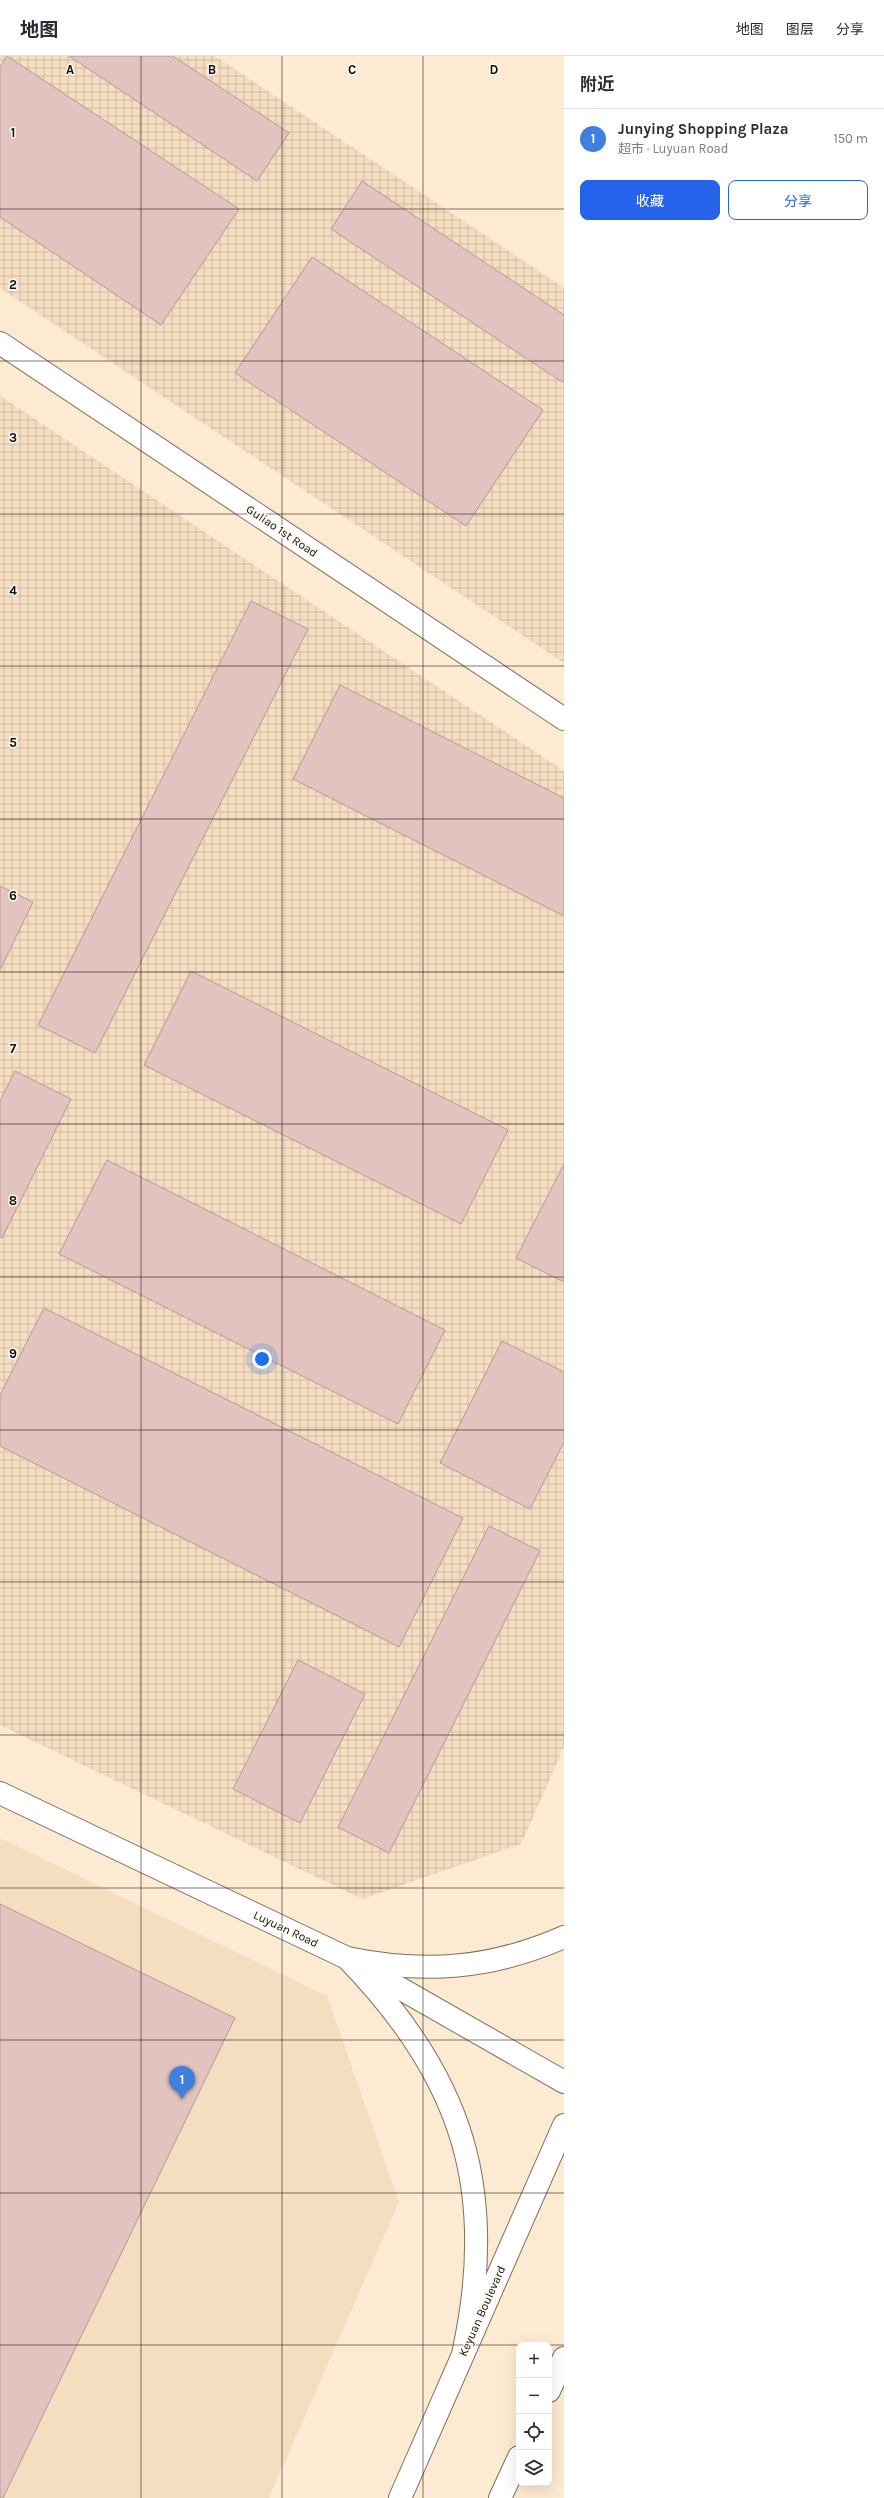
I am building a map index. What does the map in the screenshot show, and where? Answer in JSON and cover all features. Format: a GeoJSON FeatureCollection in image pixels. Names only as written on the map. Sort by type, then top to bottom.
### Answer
{"type":"FeatureCollection","features":[{"type":"Feature","properties":{"kind":"street","name":"Guliao 1st Road"},"geometry":{"type":"LineString","coordinates":[[0,343],[564,719]]}},
{"type":"Feature","properties":{"kind":"street","name":"Luyuan Road"},"geometry":{"type":"LineString","coordinates":[[0,1793],[347,1958],[564,2082]]}},
{"type":"Feature","properties":{"kind":"street"},"geometry":{"type":"LineString","coordinates":[[347,1958],[385,1966],[424,1968],[463,1966],[502,1959],[539,1948],[564,1937]]}},
{"type":"Feature","properties":{"kind":"street"},"geometry":{"type":"LineString","coordinates":[[347,1958],[378,1990],[400,2018],[428,2059],[447,2098],[462,2139],[472,2182],[477,2225],[477,2268],[472,2311],[463,2354]]}},
{"type":"Feature","properties":{"kind":"street","name":"Keyuan Boulevard"},"geometry":{"type":"LineString","coordinates":[[400,2498],[564,2125]]}},
{"type":"Feature","properties":{"kind":"street"},"geometry":{"type":"LineString","coordinates":[[552,2384],[564,2358]]}},
{"type":"Feature","properties":{"kind":"street"},"geometry":{"type":"LineString","coordinates":[[552,2399],[564,2385]]}},
{"type":"Feature","properties":{"kind":"street"},"geometry":{"type":"LineString","coordinates":[[500,2498],[516,2463]]}},
{"type":"Feature","properties":{"kind":"shaded area"},"geometry":{"type":"Polygon","coordinates":[[[0,56],[215,56],[564,288],[564,663],[0,288],[0,56]]]}},
{"type":"Feature","properties":{"kind":"shaded area"},"geometry":{"type":"Polygon","coordinates":[[[0,396],[564,771],[564,1747],[521,1844],[362,1899],[0,1725],[0,396]]]}},
{"type":"Feature","properties":{"kind":"shaded area"},"geometry":{"type":"Polygon","coordinates":[[[0,1838],[327,1996],[399,2202],[269,2498],[0,2498],[0,1838]]]}},
{"type":"Feature","properties":{"kind":"building"},"geometry":{"type":"Polygon","coordinates":[[[7,56],[239,209],[161,325],[0,217],[0,67],[7,56]]]}},
{"type":"Feature","properties":{"kind":"building"},"geometry":{"type":"Polygon","coordinates":[[[69,56],[173,56],[289,133],[257,181],[69,56]]]}},
{"type":"Feature","properties":{"kind":"building"},"geometry":{"type":"Polygon","coordinates":[[[362,181],[564,315],[564,379],[562,382],[331,229],[362,181]]]}},
{"type":"Feature","properties":{"kind":"building"},"geometry":{"type":"Polygon","coordinates":[[[312,257],[543,410],[466,526],[235,373],[312,257]]]}},
{"type":"Feature","properties":{"kind":"building"},"geometry":{"type":"Polygon","coordinates":[[[251,601],[308,629],[95,1053],[38,1025],[251,601]]]}},
{"type":"Feature","properties":{"kind":"building"},"geometry":{"type":"Polygon","coordinates":[[[340,685],[564,798],[564,916],[293,779],[340,685]]]}},
{"type":"Feature","properties":{"kind":"building"},"geometry":{"type":"Polygon","coordinates":[[[0,886],[33,902],[0,970],[0,886]]]}},
{"type":"Feature","properties":{"kind":"building"},"geometry":{"type":"Polygon","coordinates":[[[191,971],[508,1130],[461,1224],[144,1065],[191,971]]]}},
{"type":"Feature","properties":{"kind":"building"},"geometry":{"type":"Polygon","coordinates":[[[15,1071],[71,1099],[2,1238],[0,1237],[0,1101],[15,1071]]]}},
{"type":"Feature","properties":{"kind":"building"},"geometry":{"type":"Polygon","coordinates":[[[107,1160],[445,1330],[398,1424],[59,1254],[107,1160]]]}},
{"type":"Feature","properties":{"kind":"building"},"geometry":{"type":"Polygon","coordinates":[[[564,1164],[564,1282],[516,1258],[564,1164]]]}},
{"type":"Feature","properties":{"kind":"building"},"geometry":{"type":"Polygon","coordinates":[[[44,1308],[463,1518],[399,1647],[0,1446],[0,1395],[44,1308]]]}},
{"type":"Feature","properties":{"kind":"building"},"geometry":{"type":"Polygon","coordinates":[[[502,1341],[564,1372],[564,1442],[530,1509],[440,1463],[502,1341]]]}},
{"type":"Feature","properties":{"kind":"building"},"geometry":{"type":"Polygon","coordinates":[[[489,1526],[540,1551],[389,1853],[338,1827],[489,1526]]]}},
{"type":"Feature","properties":{"kind":"building"},"geometry":{"type":"Polygon","coordinates":[[[298,1660],[365,1694],[300,1823],[233,1789],[298,1660]]]}},
{"type":"Feature","properties":{"kind":"building"},"geometry":{"type":"Polygon","coordinates":[[[0,1904],[235,2018],[3,2498],[0,2498],[0,1904]]]}},
{"type":"Feature","properties":{"kind":"place","name":"Junying Shopping Plaza"},"geometry":{"type":"Point","coordinates":[182,2099]}}]}
